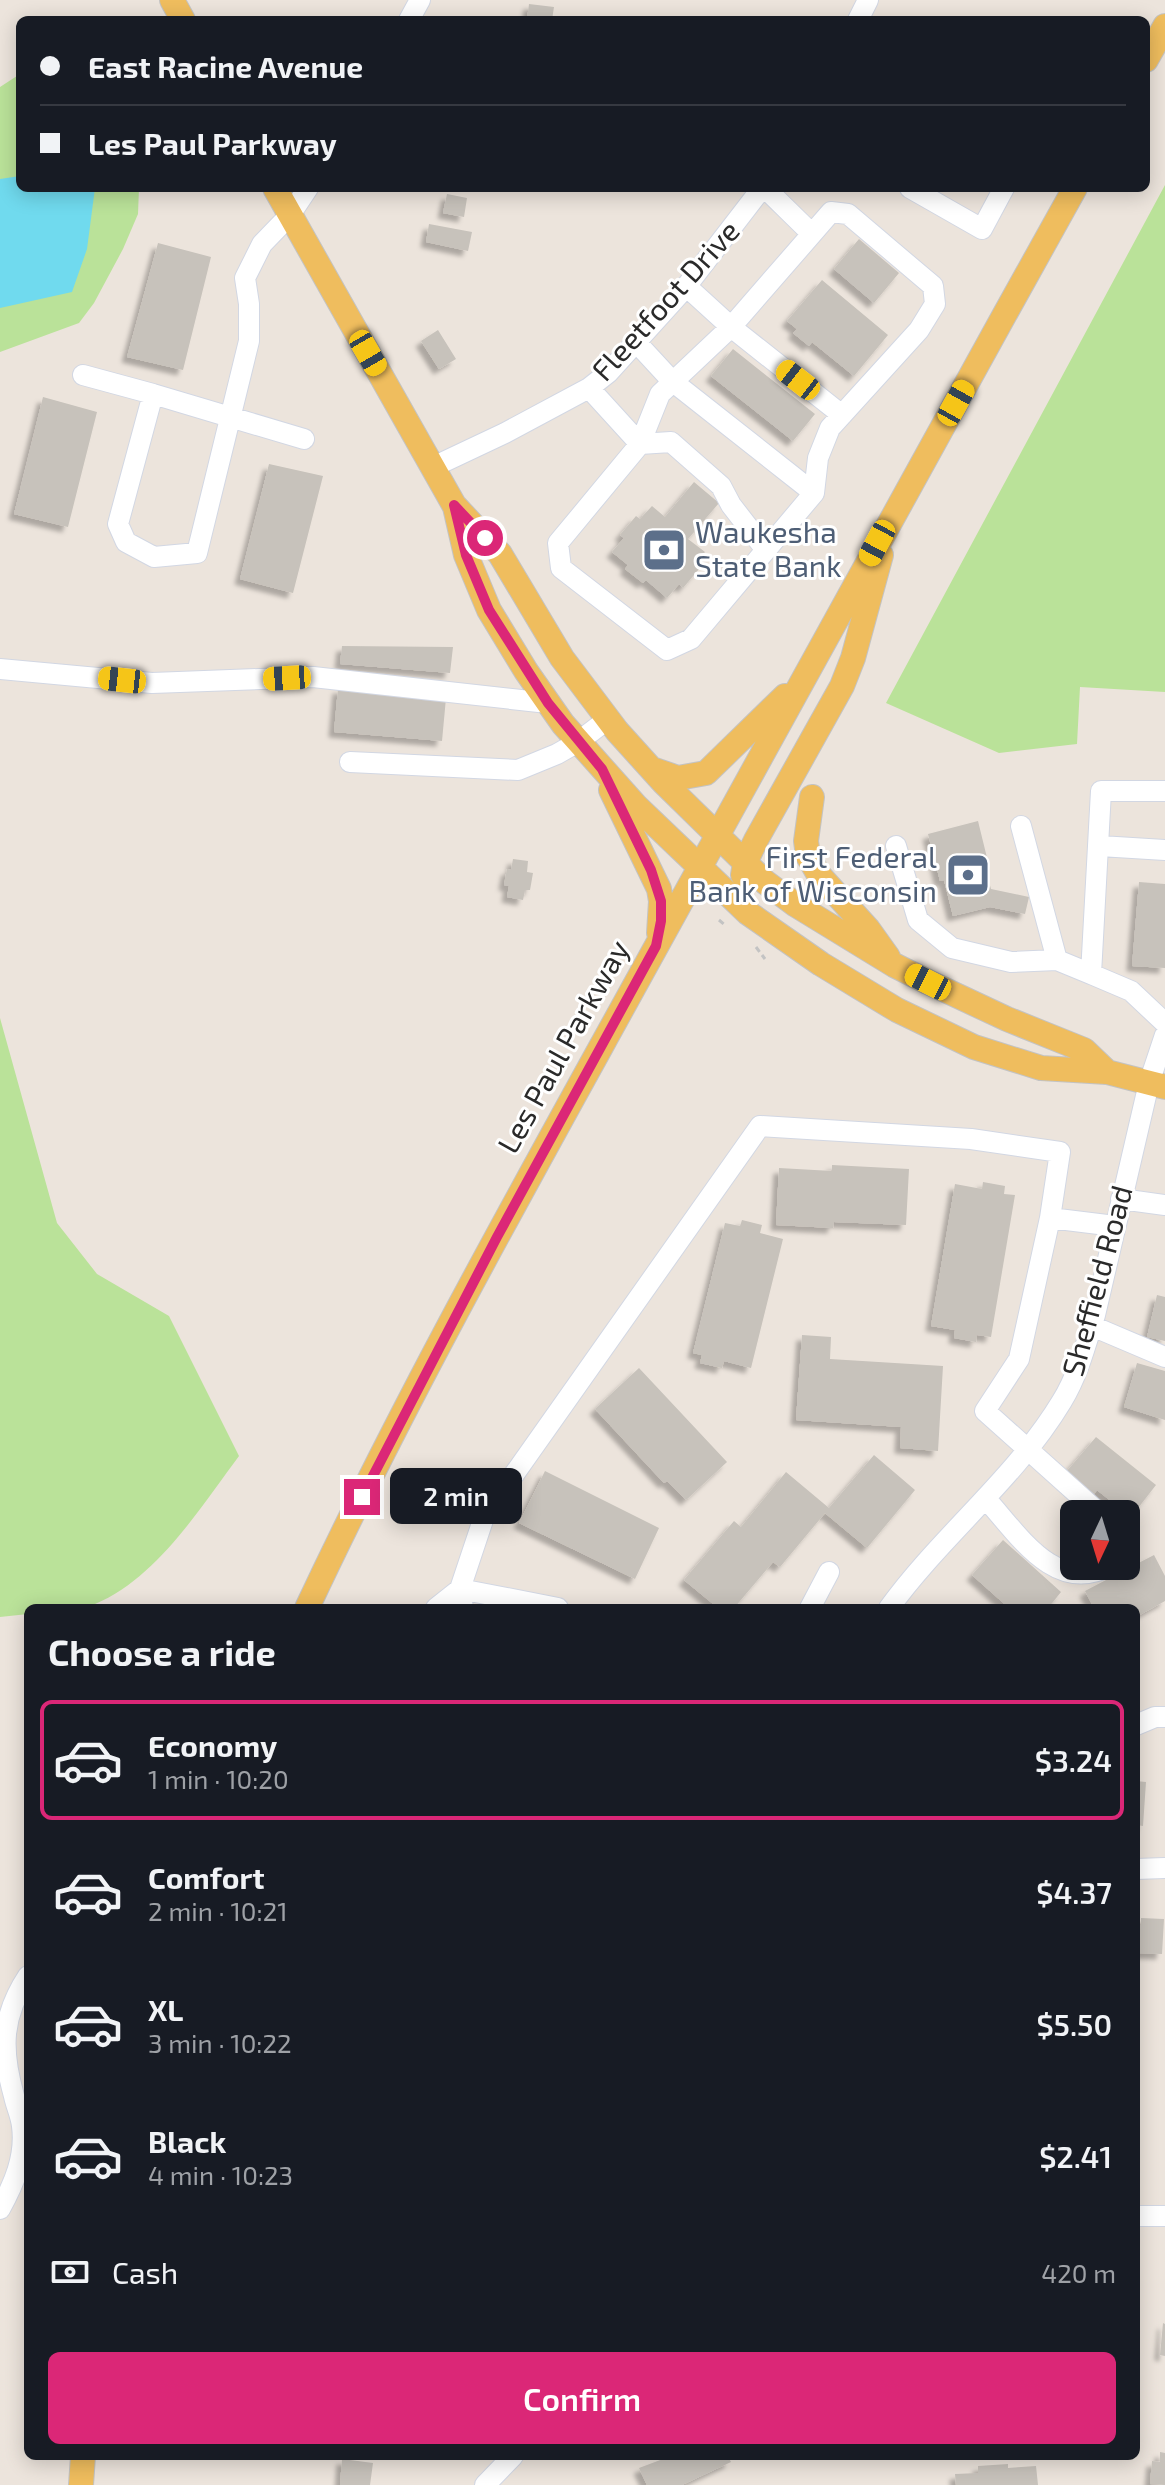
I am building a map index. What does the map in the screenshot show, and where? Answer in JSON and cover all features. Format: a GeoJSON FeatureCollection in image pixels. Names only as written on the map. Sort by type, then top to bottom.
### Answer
{"type":"FeatureCollection","features":[{"type":"Feature","properties":{"kind":"main road"},"geometry":{"type":"LineString","coordinates":[[1150,53],[1165,26]]}},
{"type":"Feature","properties":{"kind":"main road"},"geometry":{"type":"LineString","coordinates":[[277,192],[454,505],[500,554],[562,658],[608,719],[652,769],[765,882],[796,905],[894,965],[1007,1019],[1084,1050],[1107,1072]]}},
{"type":"Feature","properties":{"kind":"main road","name":"Les Paul Parkway"},"geometry":{"type":"LineString","coordinates":[[309,1604],[497,1237],[892,515],[1073,192]]}},
{"type":"Feature","properties":{"kind":"main road"},"geometry":{"type":"LineString","coordinates":[[454,505],[466,555],[481,593],[548,703],[602,769],[748,913],[821,964],[897,1010],[974,1047],[1041,1068],[1107,1072],[1157,1085]]}},
{"type":"Feature","properties":{"kind":"main road"},"geometry":{"type":"LineString","coordinates":[[748,913],[741,883],[745,863],[842,686],[853,658],[892,515]]}},
{"type":"Feature","properties":{"kind":"main road"},"geometry":{"type":"LineString","coordinates":[[652,769],[678,778],[706,773],[802,681]]}},
{"type":"Feature","properties":{"kind":"main road"},"geometry":{"type":"LineString","coordinates":[[602,769],[659,889],[661,921],[656,946]]}},
{"type":"Feature","properties":{"kind":"main road"},"geometry":{"type":"LineString","coordinates":[[812,797],[806,841],[808,856],[819,875],[868,929],[894,965]]}},
{"type":"Feature","properties":{"kind":"main road"},"geometry":{"type":"LineString","coordinates":[[718,836],[729,863],[723,890]]}},
{"type":"Feature","properties":{"kind":"main road"},"geometry":{"type":"LineString","coordinates":[[81,2485],[83,2460]]}},
{"type":"Feature","properties":{"kind":"street"},"geometry":{"type":"LineString","coordinates":[[153,394],[118,524],[126,542],[154,557],[197,553],[249,341],[245,278],[262,244],[290,215],[305,192]]}},
{"type":"Feature","properties":{"kind":"street","name":"Fleetfoot Drive"},"geometry":{"type":"LineString","coordinates":[[433,467],[589,388],[608,373],[686,286],[761,192]]}},
{"type":"Feature","properties":{"kind":"street"},"geometry":{"type":"LineString","coordinates":[[768,192],[811,233]]}},
{"type":"Feature","properties":{"kind":"street"},"geometry":{"type":"LineString","coordinates":[[917,192],[982,229],[1002,192]]}},
{"type":"Feature","properties":{"kind":"street"},"geometry":{"type":"LineString","coordinates":[[831,212],[848,214],[933,286],[935,304],[919,330],[830,428],[818,458],[814,493],[691,639],[667,650],[561,568],[558,543],[640,444],[660,394],[731,327],[811,233],[831,212]]}},
{"type":"Feature","properties":{"kind":"street"},"geometry":{"type":"LineString","coordinates":[[686,286],[731,327],[842,415]]}},
{"type":"Feature","properties":{"kind":"street"},"geometry":{"type":"LineString","coordinates":[[636,342],[672,381],[814,493]]}},
{"type":"Feature","properties":{"kind":"street"},"geometry":{"type":"LineString","coordinates":[[83,375],[304,439]]}},
{"type":"Feature","properties":{"kind":"street"},"geometry":{"type":"LineString","coordinates":[[589,388],[640,444]]}},
{"type":"Feature","properties":{"kind":"street"},"geometry":{"type":"LineString","coordinates":[[640,444],[671,442],[721,486],[731,505],[766,550]]}},
{"type":"Feature","properties":{"kind":"street"},"geometry":{"type":"LineString","coordinates":[[0,669],[152,683],[313,677],[548,703]]}},
{"type":"Feature","properties":{"kind":"street"},"geometry":{"type":"LineString","coordinates":[[350,762],[518,770],[546,761],[608,719]]}},
{"type":"Feature","properties":{"kind":"street"},"geometry":{"type":"LineString","coordinates":[[1091,974],[1101,791],[1165,791]]}},
{"type":"Feature","properties":{"kind":"street"},"geometry":{"type":"LineString","coordinates":[[1021,826],[1057,960]]}},
{"type":"Feature","properties":{"kind":"street"},"geometry":{"type":"LineString","coordinates":[[896,846],[918,920],[952,948],[1011,962],[1057,960],[1131,991],[1165,1023]]}},
{"type":"Feature","properties":{"kind":"street"},"geometry":{"type":"LineString","coordinates":[[1100,846],[1165,850]]}},
{"type":"Feature","properties":{"kind":"street","name":"Sheffield Road"},"geometry":{"type":"LineString","coordinates":[[892,1604],[909,1581],[1028,1451],[1064,1400],[1092,1326],[1121,1199],[1157,1085],[1165,1035]]}},
{"type":"Feature","properties":{"kind":"street"},"geometry":{"type":"LineString","coordinates":[[520,1604],[462,1598],[484,1517],[760,1126],[971,1139],[1060,1152],[1050,1218],[1019,1359],[985,1411],[1084,1500]]}},
{"type":"Feature","properties":{"kind":"street"},"geometry":{"type":"LineString","coordinates":[[1121,1199],[1165,1205]]}},
{"type":"Feature","properties":{"kind":"street"},"geometry":{"type":"LineString","coordinates":[[1050,1218],[1115,1226]]}},
{"type":"Feature","properties":{"kind":"street"},"geometry":{"type":"LineString","coordinates":[[1092,1326],[1165,1357]]}},
{"type":"Feature","properties":{"kind":"street"},"geometry":{"type":"LineString","coordinates":[[986,1499],[1042,1559],[1060,1570]]}},
{"type":"Feature","properties":{"kind":"street"},"geometry":{"type":"LineString","coordinates":[[812,1604],[829,1572]]}},
{"type":"Feature","properties":{"kind":"street"},"geometry":{"type":"LineString","coordinates":[[1140,1723],[1155,1717],[1165,1717]]}},
{"type":"Feature","properties":{"kind":"street"},"geometry":{"type":"LineString","coordinates":[[1140,1869],[1165,1868]]}},
{"type":"Feature","properties":{"kind":"street"},"geometry":{"type":"LineString","coordinates":[[0,2209],[7,2183],[22,2152],[22,2125],[6,2065],[4,2039],[9,2013],[24,1984]]}},
{"type":"Feature","properties":{"kind":"street"},"geometry":{"type":"LineString","coordinates":[[1140,2216],[1165,2216]]}},
{"type":"Feature","properties":{"kind":"street"},"geometry":{"type":"LineString","coordinates":[[485,2485],[504,2460]]}},
{"type":"Feature","properties":{"kind":"path"},"geometry":{"type":"LineString","coordinates":[[719,920],[726,926]]}},
{"type":"Feature","properties":{"kind":"path"},"geometry":{"type":"LineString","coordinates":[[756,947],[765,959]]}},
{"type":"Feature","properties":{"kind":"green space"},"geometry":{"type":"Polygon","coordinates":[[[16,77],[16,192],[139,192],[138,214],[123,249],[94,303],[79,323],[0,352],[0,87],[16,77]]]}},
{"type":"Feature","properties":{"kind":"green space"},"geometry":{"type":"Polygon","coordinates":[[[1165,185],[1165,692],[1080,687],[1077,744],[999,753],[886,703],[1165,185]]]}},
{"type":"Feature","properties":{"kind":"green space"},"geometry":{"type":"Polygon","coordinates":[[[0,1018],[57,1223],[97,1274],[169,1316],[239,1456],[176,1540],[138,1578],[117,1593],[95,1604],[24,1604],[24,1614],[0,1617],[0,1018]]]}},
{"type":"Feature","properties":{"kind":"water"},"geometry":{"type":"Polygon","coordinates":[[[16,177],[16,192],[94,192],[87,249],[72,292],[0,308],[0,179],[16,177]]]}},
{"type":"Feature","properties":{"kind":"building"},"geometry":{"type":"Polygon","coordinates":[[[529,4],[554,7],[553,16],[528,16],[529,4]]]}},
{"type":"Feature","properties":{"kind":"building"},"geometry":{"type":"Polygon","coordinates":[[[447,194],[467,198],[464,217],[443,213],[447,194]]]}},
{"type":"Feature","properties":{"kind":"building"},"geometry":{"type":"Polygon","coordinates":[[[429,224],[472,232],[468,251],[426,242],[429,224]]]}},
{"type":"Feature","properties":{"kind":"building"},"geometry":{"type":"Polygon","coordinates":[[[859,239],[899,273],[874,303],[834,269],[859,239]]]}},
{"type":"Feature","properties":{"kind":"building"},"geometry":{"type":"Polygon","coordinates":[[[158,243],[211,257],[183,370],[127,357],[158,243]]]}},
{"type":"Feature","properties":{"kind":"building"},"geometry":{"type":"Polygon","coordinates":[[[822,280],[888,335],[854,376],[812,342],[809,346],[793,333],[797,329],[787,321],[822,280]]]}},
{"type":"Feature","properties":{"kind":"building"},"geometry":{"type":"Polygon","coordinates":[[[438,330],[456,359],[439,369],[421,341],[438,330]]]}},
{"type":"Feature","properties":{"kind":"building"},"geometry":{"type":"Polygon","coordinates":[[[733,349],[815,414],[793,441],[711,376],[733,349]]]}},
{"type":"Feature","properties":{"kind":"building"},"geometry":{"type":"Polygon","coordinates":[[[43,397],[97,412],[68,527],[14,514],[43,397]]]}},
{"type":"Feature","properties":{"kind":"building"},"geometry":{"type":"Polygon","coordinates":[[[269,464],[323,476],[293,593],[240,579],[269,464]]]}},
{"type":"Feature","properties":{"kind":"building"},"geometry":{"type":"Polygon","coordinates":[[[694,482],[719,503],[688,539],[705,552],[694,565],[699,569],[683,588],[679,584],[667,598],[646,580],[643,583],[625,569],[628,565],[612,552],[624,538],[620,535],[636,516],[640,519],[652,506],[665,517],[694,482]]]}},
{"type":"Feature","properties":{"kind":"building"},"geometry":{"type":"Polygon","coordinates":[[[342,646],[453,647],[450,673],[340,664],[342,646]]]}},
{"type":"Feature","properties":{"kind":"building"},"geometry":{"type":"Polygon","coordinates":[[[338,688],[446,698],[442,741],[334,732],[338,688]]]}},
{"type":"Feature","properties":{"kind":"building"},"geometry":{"type":"Polygon","coordinates":[[[978,821],[990,870],[986,871],[991,889],[1029,897],[1025,914],[990,907],[953,916],[928,834],[978,821]]]}},
{"type":"Feature","properties":{"kind":"building"},"geometry":{"type":"Polygon","coordinates":[[[513,859],[528,861],[527,872],[533,873],[530,890],[525,890],[523,900],[507,897],[509,886],[504,885],[513,859]]]}},
{"type":"Feature","properties":{"kind":"building"},"geometry":{"type":"Polygon","coordinates":[[[1139,882],[1165,884],[1165,968],[1132,966],[1139,882]]]}},
{"type":"Feature","properties":{"kind":"building"},"geometry":{"type":"Polygon","coordinates":[[[832,1165],[909,1169],[906,1225],[834,1222],[833,1228],[776,1225],[779,1168],[832,1171],[832,1165]]]}},
{"type":"Feature","properties":{"kind":"building"},"geometry":{"type":"Polygon","coordinates":[[[983,1182],[1005,1186],[1004,1194],[1015,1195],[991,1337],[977,1335],[976,1342],[954,1338],[955,1330],[931,1326],[955,1184],[982,1189],[983,1182]]]}},
{"type":"Feature","properties":{"kind":"building"},"geometry":{"type":"Polygon","coordinates":[[[742,1220],[762,1225],[760,1233],[783,1239],[751,1368],[724,1361],[722,1368],[700,1363],[702,1355],[693,1353],[725,1223],[740,1226],[742,1220]]]}},
{"type":"Feature","properties":{"kind":"building"},"geometry":{"type":"Polygon","coordinates":[[[1157,1295],[1165,1297],[1165,1341],[1147,1337],[1157,1295]]]}},
{"type":"Feature","properties":{"kind":"building"},"geometry":{"type":"Polygon","coordinates":[[[802,1335],[831,1337],[830,1359],[943,1366],[938,1451],[900,1448],[901,1427],[796,1420],[802,1335]]]}},
{"type":"Feature","properties":{"kind":"building"},"geometry":{"type":"Polygon","coordinates":[[[1137,1363],[1165,1371],[1165,1420],[1124,1407],[1137,1363]]]}},
{"type":"Feature","properties":{"kind":"building"},"geometry":{"type":"Polygon","coordinates":[[[639,1368],[727,1462],[686,1500],[667,1481],[664,1483],[595,1409],[639,1368]]]}},
{"type":"Feature","properties":{"kind":"building"},"geometry":{"type":"Polygon","coordinates":[[[1096,1437],[1156,1485],[1140,1505],[1140,1500],[1110,1500],[1097,1490],[1094,1494],[1067,1471],[1096,1437]]]}},
{"type":"Feature","properties":{"kind":"building"},"geometry":{"type":"Polygon","coordinates":[[[874,1455],[915,1490],[867,1548],[825,1513],[780,1567],[773,1562],[737,1604],[713,1604],[684,1580],[734,1521],[741,1527],[786,1472],[829,1508],[874,1455]]]}},
{"type":"Feature","properties":{"kind":"building"},"geometry":{"type":"Polygon","coordinates":[[[545,1471],[659,1528],[635,1579],[519,1523],[545,1471]]]}},
{"type":"Feature","properties":{"kind":"building"},"geometry":{"type":"Polygon","coordinates":[[[1003,1540],[1061,1592],[1051,1604],[1005,1604],[972,1575],[1003,1540]]]}},
{"type":"Feature","properties":{"kind":"building"},"geometry":{"type":"Polygon","coordinates":[[[1154,1555],[1165,1576],[1165,1601],[1140,1615],[1140,1604],[1092,1604],[1085,1591],[1106,1580],[1140,1580],[1140,1562],[1154,1555]]]}},
{"type":"Feature","properties":{"kind":"building"},"geometry":{"type":"Polygon","coordinates":[[[1140,1781],[1146,1782],[1143,1826],[1140,1826],[1140,1781]]]}},
{"type":"Feature","properties":{"kind":"building"},"geometry":{"type":"Polygon","coordinates":[[[1141,1918],[1164,1919],[1162,1954],[1140,1953],[1141,1918]]]}},
{"type":"Feature","properties":{"kind":"building"},"geometry":{"type":"Polygon","coordinates":[[[1165,2324],[1165,2356],[1160,2355],[1165,2324]]]}},
{"type":"Feature","properties":{"kind":"building"},"geometry":{"type":"Polygon","coordinates":[[[1160,2452],[1165,2453],[1165,2485],[1150,2484],[1152,2461],[1160,2462],[1160,2452]]]}},
{"type":"Feature","properties":{"kind":"building"},"geometry":{"type":"Polygon","coordinates":[[[342,2460],[373,2463],[370,2485],[340,2485],[342,2460]]]}},
{"type":"Feature","properties":{"kind":"building"},"geometry":{"type":"Polygon","coordinates":[[[660,2460],[731,2462],[682,2485],[647,2485],[639,2468],[660,2460]]]}},
{"type":"Feature","properties":{"kind":"building"},"geometry":{"type":"Polygon","coordinates":[[[1008,2464],[1008,2468],[1036,2466],[1038,2485],[956,2485],[955,2474],[978,2473],[978,2466],[1008,2464]]]}},
{"type":"Feature","properties":{"kind":"place","name":"Waukesha State Bank"},"geometry":{"type":"Point","coordinates":[664,550]}},
{"type":"Feature","properties":{"kind":"place","name":"First Federal Bank of Wisconsin"},"geometry":{"type":"Point","coordinates":[968,875]}},
{"type":"Feature","properties":{"kind":"route"},"geometry":{"type":"LineString","coordinates":[[362,1497],[497,1237],[656,946],[661,921],[659,889],[602,769],[548,703],[489,610],[466,555],[454,505],[485,538]]}}]}
